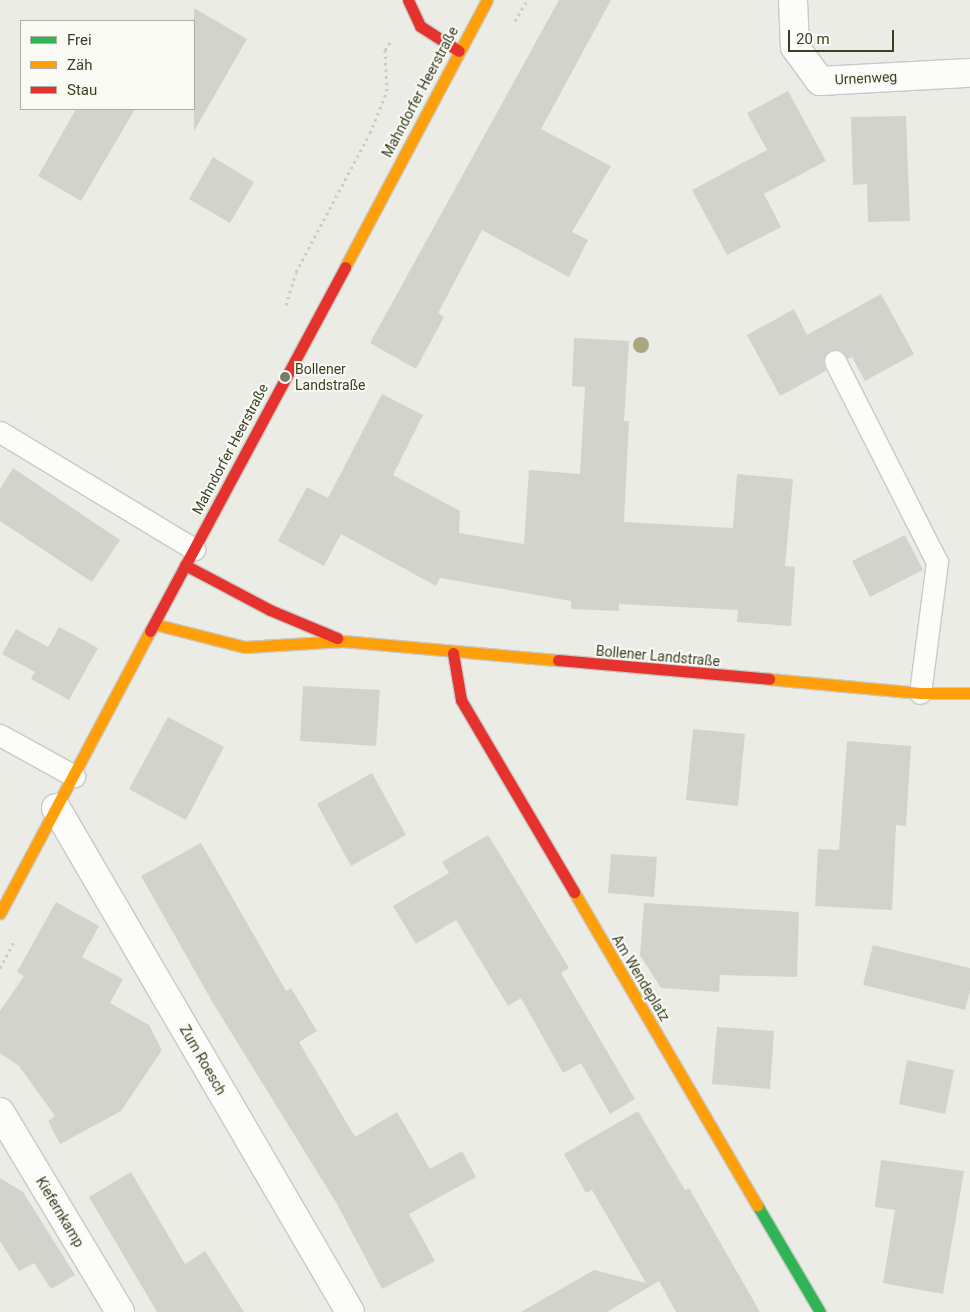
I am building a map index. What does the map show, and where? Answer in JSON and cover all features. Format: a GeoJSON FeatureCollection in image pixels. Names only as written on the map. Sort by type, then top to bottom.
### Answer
{"type":"FeatureCollection","features":[{"type":"Feature","properties":{"kind":"street"},"geometry":{"type":"LineString","coordinates":[[408,0],[420,26],[459,51]]}},
{"type":"Feature","properties":{"kind":"street","name":"Mahndorfer Heerstraße"},"geometry":{"type":"LineString","coordinates":[[0,913],[487,0]]}},
{"type":"Feature","properties":{"kind":"street","name":"Urnenweg"},"geometry":{"type":"LineString","coordinates":[[793,0],[795,47],[820,81],[970,73]]}},
{"type":"Feature","properties":{"kind":"street","name":"Bollener Landstraße"},"geometry":{"type":"LineString","coordinates":[[189,557],[270,610],[343,641]]}},
{"type":"Feature","properties":{"kind":"street","name":"Bollener Landstraße"},"geometry":{"type":"LineString","coordinates":[[154,624],[246,647],[343,641],[453,653],[920,694],[970,693]]}},
{"type":"Feature","properties":{"kind":"street","name":"Am Wendeplatz"},"geometry":{"type":"LineString","coordinates":[[453,653],[461,700],[820,1312]]}},
{"type":"Feature","properties":{"kind":"street","name":"Zum Roesch"},"geometry":{"type":"LineString","coordinates":[[56,808],[350,1312]]}},
{"type":"Feature","properties":{"kind":"street","name":"Kiefernkamp"},"geometry":{"type":"LineString","coordinates":[[0,1112],[120,1312]]}},
{"type":"Feature","properties":{"kind":"lane"},"geometry":{"type":"LineString","coordinates":[[835,360],[937,562],[920,694]]}},
{"type":"Feature","properties":{"kind":"lane"},"geometry":{"type":"LineString","coordinates":[[0,432],[189,557]]}},
{"type":"Feature","properties":{"kind":"lane"},"geometry":{"type":"LineString","coordinates":[[0,735],[74,776]]}},
{"type":"Feature","properties":{"kind":"building"},"geometry":{"type":"Polygon","coordinates":[[[559,0],[611,0],[541,129],[611,166],[572,232],[588,240],[569,277],[482,230],[438,313],[444,317],[416,369],[370,343],[559,0]]]}},
{"type":"Feature","properties":{"kind":"building"},"geometry":{"type":"Polygon","coordinates":[[[194,8],[247,39],[194,131],[195,20],[194,8]]]}},
{"type":"Feature","properties":{"kind":"building"},"geometry":{"type":"Polygon","coordinates":[[[788,91],[826,161],[764,194],[781,227],[727,255],[692,190],[767,150],[747,113],[788,91]]]}},
{"type":"Feature","properties":{"kind":"building"},"geometry":{"type":"Polygon","coordinates":[[[75,110],[134,110],[81,201],[38,176],[75,110]]]}},
{"type":"Feature","properties":{"kind":"building"},"geometry":{"type":"Polygon","coordinates":[[[906,116],[910,221],[868,222],[867,184],[853,185],[851,117],[906,116]]]}},
{"type":"Feature","properties":{"kind":"building"},"geometry":{"type":"Polygon","coordinates":[[[213,157],[254,182],[230,223],[189,199],[213,157]]]}},
{"type":"Feature","properties":{"kind":"building"},"geometry":{"type":"Polygon","coordinates":[[[881,294],[914,354],[865,381],[852,357],[848,359],[841,350],[830,350],[823,360],[826,371],[780,396],[747,335],[794,309],[807,335],[881,294]]]}},
{"type":"Feature","properties":{"kind":"building"},"geometry":{"type":"Polygon","coordinates":[[[574,338],[629,341],[624,421],[629,421],[624,522],[733,528],[737,474],[793,479],[785,566],[795,567],[791,626],[737,622],[738,610],[619,604],[619,611],[571,609],[571,601],[440,578],[436,586],[341,534],[324,566],[278,541],[307,487],[328,498],[382,394],[423,415],[393,475],[460,511],[459,533],[524,544],[529,470],[580,474],[585,387],[572,386],[574,338]]]}},
{"type":"Feature","properties":{"kind":"building"},"geometry":{"type":"Polygon","coordinates":[[[13,468],[120,540],[92,582],[0,521],[0,489],[13,468]]]}},
{"type":"Feature","properties":{"kind":"building"},"geometry":{"type":"Polygon","coordinates":[[[905,535],[923,570],[870,597],[852,561],[905,535]]]}},
{"type":"Feature","properties":{"kind":"building"},"geometry":{"type":"Polygon","coordinates":[[[59,627],[98,648],[69,700],[31,679],[35,672],[2,654],[16,629],[48,647],[59,627]]]}},
{"type":"Feature","properties":{"kind":"building"},"geometry":{"type":"Polygon","coordinates":[[[303,686],[380,690],[376,746],[300,741],[303,686]]]}},
{"type":"Feature","properties":{"kind":"building"},"geometry":{"type":"Polygon","coordinates":[[[168,717],[224,747],[186,820],[129,789],[168,717]]]}},
{"type":"Feature","properties":{"kind":"building"},"geometry":{"type":"Polygon","coordinates":[[[693,729],[745,734],[738,806],[686,800],[693,729]]]}},
{"type":"Feature","properties":{"kind":"building"},"geometry":{"type":"Polygon","coordinates":[[[847,741],[911,746],[906,826],[896,825],[892,910],[815,906],[818,849],[839,850],[847,741]]]}},
{"type":"Feature","properties":{"kind":"building"},"geometry":{"type":"Polygon","coordinates":[[[372,773],[406,835],[351,866],[317,804],[372,773]]]}},
{"type":"Feature","properties":{"kind":"building"},"geometry":{"type":"Polygon","coordinates":[[[488,835],[569,968],[561,973],[635,1099],[610,1114],[581,1063],[563,1073],[521,998],[508,1006],[456,920],[416,944],[393,906],[449,873],[442,862],[488,835]]]}},
{"type":"Feature","properties":{"kind":"building"},"geometry":{"type":"Polygon","coordinates":[[[201,843],[286,991],[291,988],[317,1031],[299,1042],[355,1137],[397,1112],[430,1169],[462,1151],[476,1177],[409,1214],[435,1261],[382,1289],[337,1204],[213,1003],[141,876],[201,843]]]}},
{"type":"Feature","properties":{"kind":"building"},"geometry":{"type":"Polygon","coordinates":[[[611,854],[657,857],[654,897],[608,893],[611,854]]]}},
{"type":"Feature","properties":{"kind":"building"},"geometry":{"type":"Polygon","coordinates":[[[56,902],[99,926],[82,957],[123,979],[110,1003],[149,1025],[162,1050],[121,1111],[60,1144],[48,1121],[55,1116],[19,1066],[0,1053],[0,1011],[24,976],[17,972],[56,902]]]}},
{"type":"Feature","properties":{"kind":"building"},"geometry":{"type":"Polygon","coordinates":[[[644,903],[799,912],[797,977],[720,975],[719,992],[661,988],[640,955],[644,903]]]}},
{"type":"Feature","properties":{"kind":"building"},"geometry":{"type":"Polygon","coordinates":[[[873,945],[970,968],[970,990],[965,1010],[863,985],[873,945]]]}},
{"type":"Feature","properties":{"kind":"building"},"geometry":{"type":"Polygon","coordinates":[[[717,1027],[774,1031],[770,1089],[712,1084],[717,1027]]]}},
{"type":"Feature","properties":{"kind":"building"},"geometry":{"type":"Polygon","coordinates":[[[907,1060],[954,1070],[945,1114],[899,1104],[907,1060]]]}},
{"type":"Feature","properties":{"kind":"building"},"geometry":{"type":"Polygon","coordinates":[[[638,1111],[685,1190],[689,1188],[760,1312],[676,1312],[659,1281],[607,1312],[521,1312],[594,1270],[646,1283],[592,1190],[586,1193],[564,1154],[638,1111]]]}},
{"type":"Feature","properties":{"kind":"building"},"geometry":{"type":"Polygon","coordinates":[[[881,1160],[964,1171],[943,1294],[883,1283],[895,1210],[875,1207],[881,1160]]]}},
{"type":"Feature","properties":{"kind":"building"},"geometry":{"type":"Polygon","coordinates":[[[131,1172],[185,1264],[205,1251],[244,1312],[157,1312],[89,1197],[131,1172]]]}},
{"type":"Feature","properties":{"kind":"building"},"geometry":{"type":"Polygon","coordinates":[[[0,1178],[23,1192],[75,1275],[51,1289],[34,1263],[19,1271],[0,1241],[0,1178]]]}},
{"type":"Feature","properties":{"kind":"traffic: fast"},"geometry":{"type":"LineString","coordinates":[[757,1205],[820,1312]]}},
{"type":"Feature","properties":{"kind":"traffic: slow"},"geometry":{"type":"LineString","coordinates":[[345,267],[487,0]]}},
{"type":"Feature","properties":{"kind":"traffic: slow"},"geometry":{"type":"LineString","coordinates":[[154,624],[245,647],[343,641],[558,660]]}},
{"type":"Feature","properties":{"kind":"traffic: slow"},"geometry":{"type":"LineString","coordinates":[[0,913],[150,631]]}},
{"type":"Feature","properties":{"kind":"traffic: slow"},"geometry":{"type":"LineString","coordinates":[[769,679],[920,693],[970,693]]}},
{"type":"Feature","properties":{"kind":"traffic: slow"},"geometry":{"type":"LineString","coordinates":[[574,892],[757,1205]]}},
{"type":"Feature","properties":{"kind":"traffic: jam"},"geometry":{"type":"LineString","coordinates":[[408,0],[420,26],[459,51]]}},
{"type":"Feature","properties":{"kind":"traffic: jam"},"geometry":{"type":"LineString","coordinates":[[150,631],[345,267]]}},
{"type":"Feature","properties":{"kind":"traffic: jam"},"geometry":{"type":"LineString","coordinates":[[185,565],[270,610],[337,638]]}},
{"type":"Feature","properties":{"kind":"traffic: jam"},"geometry":{"type":"LineString","coordinates":[[453,653],[461,700],[574,892]]}},
{"type":"Feature","properties":{"kind":"traffic: jam"},"geometry":{"type":"LineString","coordinates":[[558,660],[769,679]]}},
{"type":"Feature","properties":{"kind":"place","name":"Bollener Landstraße"},"geometry":{"type":"Point","coordinates":[285,377]}}]}
